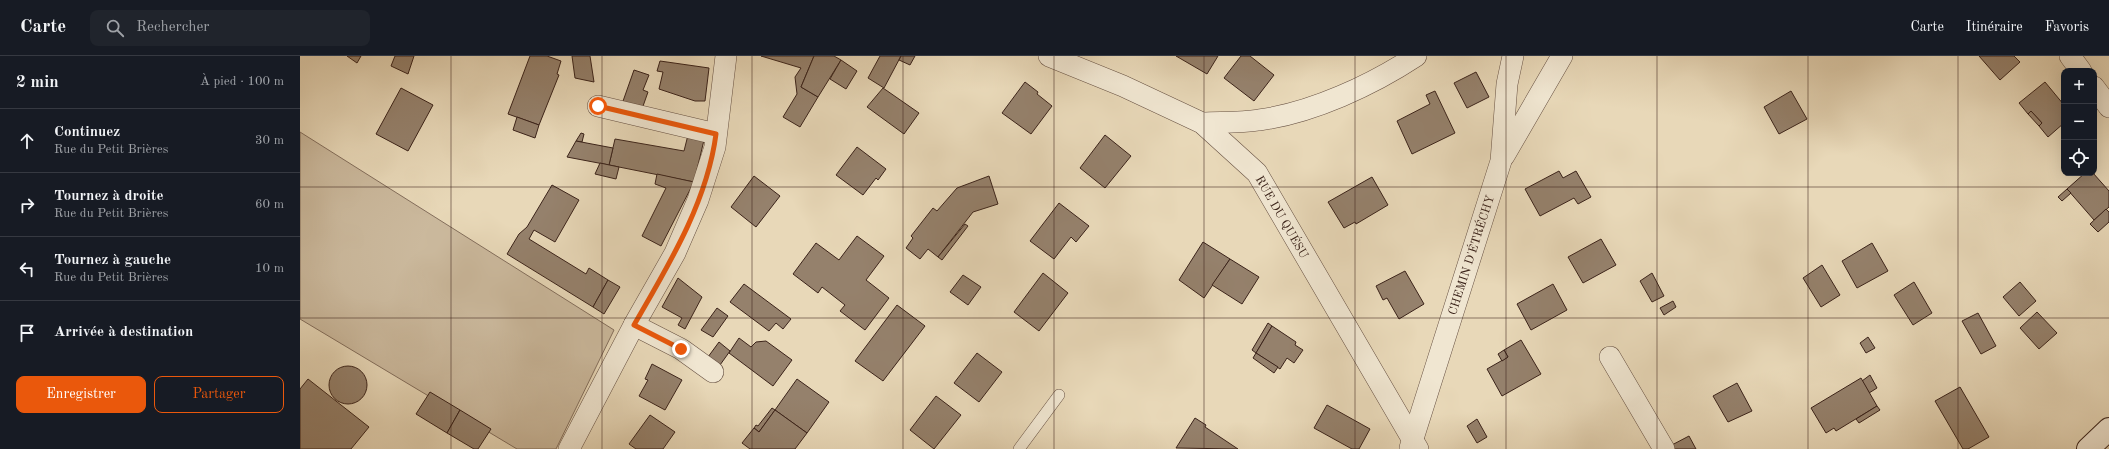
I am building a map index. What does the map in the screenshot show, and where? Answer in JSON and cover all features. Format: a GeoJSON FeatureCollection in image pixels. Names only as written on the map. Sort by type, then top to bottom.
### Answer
{"type":"FeatureCollection","features":[{"type":"Feature","properties":{"kind":"main road"},"geometry":{"type":"LineString","coordinates":[[2088,449],[2109,429]]}},
{"type":"Feature","properties":{"kind":"street"},"geometry":{"type":"LineString","coordinates":[[570,449],[634,325],[675,253],[698,200],[715,147],[726,56]]}},
{"type":"Feature","properties":{"kind":"street","name":"RUE DU QUÉSU"},"geometry":{"type":"LineString","coordinates":[[1048,56],[1123,86],[1202,122],[1257,173],[1413,446]]}},
{"type":"Feature","properties":{"kind":"street"},"geometry":{"type":"LineString","coordinates":[[1202,122],[1259,120],[1322,104],[1388,74],[1416,56]]}},
{"type":"Feature","properties":{"kind":"street","name":"CHEMIN D'ÉTRÉCHY"},"geometry":{"type":"LineString","coordinates":[[1413,446],[1501,161],[1507,84],[1513,56]]}},
{"type":"Feature","properties":{"kind":"street"},"geometry":{"type":"LineString","coordinates":[[1501,161],[1562,56]]}},
{"type":"Feature","properties":{"kind":"street"},"geometry":{"type":"LineString","coordinates":[[2070,56],[2079,68]]}},
{"type":"Feature","properties":{"kind":"street"},"geometry":{"type":"LineString","coordinates":[[2097,91],[2109,107]]}},
{"type":"Feature","properties":{"kind":"street"},"geometry":{"type":"LineString","coordinates":[[598,106],[716,134]]}},
{"type":"Feature","properties":{"kind":"street"},"geometry":{"type":"LineString","coordinates":[[634,325],[681,349],[713,372]]}},
{"type":"Feature","properties":{"kind":"street"},"geometry":{"type":"LineString","coordinates":[[1610,357],[1664,449]]}},
{"type":"Feature","properties":{"kind":"lane"},"geometry":{"type":"LineString","coordinates":[[1019,449],[1058,395]]}},
{"type":"Feature","properties":{"kind":"shaded area"},"geometry":{"type":"Polygon","coordinates":[[[300,132],[614,330],[556,449],[517,449],[300,319],[300,132]]]}},
{"type":"Feature","properties":{"kind":"building"},"geometry":{"type":"Polygon","coordinates":[[[347,56],[361,56],[357,63],[347,56]]]}},
{"type":"Feature","properties":{"kind":"building"},"geometry":{"type":"Polygon","coordinates":[[[395,56],[414,56],[408,74],[391,66],[395,56]]]}},
{"type":"Feature","properties":{"kind":"building"},"geometry":{"type":"Polygon","coordinates":[[[530,56],[547,56],[561,61],[557,74],[559,75],[539,125],[508,114],[530,56]]]}},
{"type":"Feature","properties":{"kind":"building"},"geometry":{"type":"Polygon","coordinates":[[[572,56],[590,56],[594,82],[575,78],[572,56]]]}},
{"type":"Feature","properties":{"kind":"building"},"geometry":{"type":"Polygon","coordinates":[[[761,56],[814,56],[801,87],[818,97],[800,127],[783,117],[797,94],[795,77],[801,68],[761,56]]]}},
{"type":"Feature","properties":{"kind":"building"},"geometry":{"type":"Polygon","coordinates":[[[814,56],[834,56],[841,60],[818,97],[801,87],[814,56]]]}},
{"type":"Feature","properties":{"kind":"building"},"geometry":{"type":"Polygon","coordinates":[[[880,56],[901,56],[884,88],[868,78],[880,56]]]}},
{"type":"Feature","properties":{"kind":"building"},"geometry":{"type":"Polygon","coordinates":[[[901,56],[915,56],[910,65],[899,60],[901,56]]]}},
{"type":"Feature","properties":{"kind":"building"},"geometry":{"type":"Polygon","coordinates":[[[1176,56],[1218,56],[1207,74],[1176,56]]]}},
{"type":"Feature","properties":{"kind":"building"},"geometry":{"type":"Polygon","coordinates":[[[1241,56],[1250,56],[1274,75],[1254,101],[1224,78],[1241,56]]]}},
{"type":"Feature","properties":{"kind":"building"},"geometry":{"type":"Polygon","coordinates":[[[1979,56],[2014,56],[2020,62],[2000,80],[1979,56]]]}},
{"type":"Feature","properties":{"kind":"building"},"geometry":{"type":"Polygon","coordinates":[[[841,60],[857,71],[846,89],[830,79],[841,60]]]}},
{"type":"Feature","properties":{"kind":"building"},"geometry":{"type":"Polygon","coordinates":[[[660,61],[709,68],[705,101],[695,101],[659,89],[663,72],[657,71],[660,61]]]}},
{"type":"Feature","properties":{"kind":"building"},"geometry":{"type":"Polygon","coordinates":[[[634,70],[649,75],[643,90],[648,92],[642,109],[622,104],[634,70]]]}},
{"type":"Feature","properties":{"kind":"building"},"geometry":{"type":"Polygon","coordinates":[[[1476,72],[1489,97],[1467,108],[1454,83],[1476,72]]]}},
{"type":"Feature","properties":{"kind":"building"},"geometry":{"type":"Polygon","coordinates":[[[1025,82],[1052,106],[1031,134],[1002,113],[1025,82]]]}},
{"type":"Feature","properties":{"kind":"building"},"geometry":{"type":"Polygon","coordinates":[[[2045,82],[2061,101],[2061,126],[2048,137],[2039,126],[2042,123],[2031,111],[2028,114],[2019,103],[2045,82]]]}},
{"type":"Feature","properties":{"kind":"building"},"geometry":{"type":"Polygon","coordinates":[[[401,88],[433,105],[408,151],[376,134],[401,88]]]}},
{"type":"Feature","properties":{"kind":"building"},"geometry":{"type":"Polygon","coordinates":[[[883,88],[919,113],[904,134],[867,107],[883,88]]]}},
{"type":"Feature","properties":{"kind":"building"},"geometry":{"type":"Polygon","coordinates":[[[1435,91],[1455,133],[1412,154],[1397,121],[1430,104],[1426,95],[1435,91]]]}},
{"type":"Feature","properties":{"kind":"building"},"geometry":{"type":"Polygon","coordinates":[[[1791,91],[1807,119],[1779,134],[1764,107],[1791,91]]]}},
{"type":"Feature","properties":{"kind":"building"},"geometry":{"type":"Polygon","coordinates":[[[2031,111],[2042,123],[2039,126],[2028,114],[2031,111]]]}},
{"type":"Feature","properties":{"kind":"building"},"geometry":{"type":"Polygon","coordinates":[[[517,117],[539,125],[535,138],[513,130],[517,117]]]}},
{"type":"Feature","properties":{"kind":"building"},"geometry":{"type":"Polygon","coordinates":[[[581,133],[584,134],[582,142],[576,141],[581,133]]]}},
{"type":"Feature","properties":{"kind":"building"},"geometry":{"type":"Polygon","coordinates":[[[688,135],[704,140],[694,182],[609,165],[615,139],[684,151],[688,135]]]}},
{"type":"Feature","properties":{"kind":"building"},"geometry":{"type":"Polygon","coordinates":[[[1105,135],[1131,156],[1105,188],[1080,168],[1105,135]]]}},
{"type":"Feature","properties":{"kind":"building"},"geometry":{"type":"Polygon","coordinates":[[[576,141],[613,148],[609,165],[567,157],[576,141]]]}},
{"type":"Feature","properties":{"kind":"building"},"geometry":{"type":"Polygon","coordinates":[[[857,147],[886,169],[878,180],[876,178],[863,195],[836,175],[857,147]]]}},
{"type":"Feature","properties":{"kind":"building"},"geometry":{"type":"Polygon","coordinates":[[[600,163],[619,167],[616,179],[595,174],[600,163]]]}},
{"type":"Feature","properties":{"kind":"building"},"geometry":{"type":"Polygon","coordinates":[[[1559,171],[1563,178],[1576,171],[1591,197],[1578,204],[1574,198],[1540,216],[1525,189],[1559,171]]]}},
{"type":"Feature","properties":{"kind":"building"},"geometry":{"type":"Polygon","coordinates":[[[657,174],[694,182],[661,246],[642,236],[666,188],[655,184],[657,174]]]}},
{"type":"Feature","properties":{"kind":"building"},"geometry":{"type":"Polygon","coordinates":[[[754,176],[780,196],[756,227],[731,207],[754,176]]]}},
{"type":"Feature","properties":{"kind":"building"},"geometry":{"type":"Polygon","coordinates":[[[989,176],[998,204],[973,212],[938,257],[928,249],[920,259],[906,248],[913,238],[911,236],[933,208],[937,211],[957,188],[989,176]]]}},
{"type":"Feature","properties":{"kind":"building"},"geometry":{"type":"Polygon","coordinates":[[[2082,176],[2096,176],[2109,191],[2109,207],[2094,220],[2067,189],[2082,176]]]}},
{"type":"Feature","properties":{"kind":"building"},"geometry":{"type":"Polygon","coordinates":[[[1372,177],[1388,205],[1356,224],[1355,222],[1344,228],[1328,202],[1372,177]]]}},
{"type":"Feature","properties":{"kind":"building"},"geometry":{"type":"Polygon","coordinates":[[[552,185],[579,200],[555,242],[534,230],[529,239],[586,274],[589,268],[608,280],[593,307],[507,254],[519,234],[527,227],[552,185]]]}},
{"type":"Feature","properties":{"kind":"building"},"geometry":{"type":"Polygon","coordinates":[[[2067,189],[2071,193],[2062,201],[2058,197],[2067,189]]]}},
{"type":"Feature","properties":{"kind":"building"},"geometry":{"type":"Polygon","coordinates":[[[1059,203],[1089,226],[1076,242],[1071,237],[1054,259],[1030,241],[1059,203]]]}},
{"type":"Feature","properties":{"kind":"building"},"geometry":{"type":"Polygon","coordinates":[[[2106,209],[2109,212],[2109,222],[2098,232],[2090,224],[2106,209]]]}},
{"type":"Feature","properties":{"kind":"building"},"geometry":{"type":"Polygon","coordinates":[[[965,224],[968,226],[942,260],[938,257],[965,224]]]}},
{"type":"Feature","properties":{"kind":"building"},"geometry":{"type":"Polygon","coordinates":[[[857,236],[884,256],[866,280],[889,298],[865,330],[840,311],[845,305],[822,287],[818,293],[793,274],[816,243],[839,260],[857,236]]]}},
{"type":"Feature","properties":{"kind":"building"},"geometry":{"type":"Polygon","coordinates":[[[1601,239],[1616,265],[1583,283],[1568,257],[1601,239]]]}},
{"type":"Feature","properties":{"kind":"building"},"geometry":{"type":"Polygon","coordinates":[[[1203,242],[1230,259],[1204,298],[1179,280],[1203,242]]]}},
{"type":"Feature","properties":{"kind":"building"},"geometry":{"type":"Polygon","coordinates":[[[1872,243],[1888,271],[1857,288],[1842,261],[1872,243]]]}},
{"type":"Feature","properties":{"kind":"building"},"geometry":{"type":"Polygon","coordinates":[[[1230,259],[1259,277],[1242,304],[1212,285],[1230,259]]]}},
{"type":"Feature","properties":{"kind":"building"},"geometry":{"type":"Polygon","coordinates":[[[1822,265],[1840,295],[1821,307],[1803,278],[1822,265]]]}},
{"type":"Feature","properties":{"kind":"building"},"geometry":{"type":"Polygon","coordinates":[[[1405,271],[1424,304],[1399,319],[1387,298],[1383,300],[1376,286],[1405,271]]]}},
{"type":"Feature","properties":{"kind":"building"},"geometry":{"type":"Polygon","coordinates":[[[1043,273],[1068,293],[1039,331],[1014,312],[1043,273]]]}},
{"type":"Feature","properties":{"kind":"building"},"geometry":{"type":"Polygon","coordinates":[[[1652,273],[1664,296],[1652,302],[1640,281],[1652,273]]]}},
{"type":"Feature","properties":{"kind":"building"},"geometry":{"type":"Polygon","coordinates":[[[963,275],[981,287],[968,305],[950,292],[963,275]]]}},
{"type":"Feature","properties":{"kind":"building"},"geometry":{"type":"Polygon","coordinates":[[[678,278],[702,297],[685,329],[678,325],[682,318],[662,307],[678,278]]]}},
{"type":"Feature","properties":{"kind":"building"},"geometry":{"type":"Polygon","coordinates":[[[608,280],[620,287],[604,314],[593,307],[608,280]]]}},
{"type":"Feature","properties":{"kind":"building"},"geometry":{"type":"Polygon","coordinates":[[[1914,282],[1932,313],[1913,325],[1894,295],[1914,282]]]}},
{"type":"Feature","properties":{"kind":"building"},"geometry":{"type":"Polygon","coordinates":[[[2020,282],[2036,301],[2019,316],[2003,297],[2020,282]]]}},
{"type":"Feature","properties":{"kind":"building"},"geometry":{"type":"Polygon","coordinates":[[[744,284],[791,319],[783,329],[776,323],[769,331],[730,302],[744,284]]]}},
{"type":"Feature","properties":{"kind":"building"},"geometry":{"type":"Polygon","coordinates":[[[1553,284],[1567,310],[1531,330],[1517,304],[1553,284]]]}},
{"type":"Feature","properties":{"kind":"building"},"geometry":{"type":"Polygon","coordinates":[[[1673,301],[1676,307],[1664,315],[1660,308],[1673,301]]]}},
{"type":"Feature","properties":{"kind":"building"},"geometry":{"type":"Polygon","coordinates":[[[897,305],[925,326],[883,381],[855,361],[897,305]]]}},
{"type":"Feature","properties":{"kind":"building"},"geometry":{"type":"Polygon","coordinates":[[[717,308],[728,316],[713,337],[701,330],[717,308]]]}},
{"type":"Feature","properties":{"kind":"building"},"geometry":{"type":"Polygon","coordinates":[[[2037,312],[2057,333],[2039,349],[2020,328],[2037,312]]]}},
{"type":"Feature","properties":{"kind":"building"},"geometry":{"type":"Polygon","coordinates":[[[1978,313],[1996,346],[1981,354],[1962,321],[1978,313]]]}},
{"type":"Feature","properties":{"kind":"building"},"geometry":{"type":"Polygon","coordinates":[[[1268,323],[1272,326],[1256,353],[1252,350],[1268,323]]]}},
{"type":"Feature","properties":{"kind":"building"},"geometry":{"type":"Polygon","coordinates":[[[1272,326],[1296,342],[1295,345],[1303,350],[1294,363],[1287,358],[1280,369],[1256,353],[1272,326]]]}},
{"type":"Feature","properties":{"kind":"building"},"geometry":{"type":"Polygon","coordinates":[[[1868,337],[1875,348],[1866,353],[1860,343],[1868,337]]]}},
{"type":"Feature","properties":{"kind":"building"},"geometry":{"type":"Polygon","coordinates":[[[739,338],[751,347],[756,342],[766,341],[792,360],[773,386],[729,353],[739,338]]]}},
{"type":"Feature","properties":{"kind":"building"},"geometry":{"type":"Polygon","coordinates":[[[1521,340],[1541,374],[1502,396],[1487,369],[1508,357],[1504,350],[1521,340]]]}},
{"type":"Feature","properties":{"kind":"building"},"geometry":{"type":"Polygon","coordinates":[[[719,342],[730,351],[720,365],[708,357],[719,342]]]}},
{"type":"Feature","properties":{"kind":"building"},"geometry":{"type":"Polygon","coordinates":[[[1504,350],[1508,357],[1502,361],[1498,354],[1504,350]]]}},
{"type":"Feature","properties":{"kind":"building"},"geometry":{"type":"Polygon","coordinates":[[[977,353],[1002,372],[979,402],[954,383],[977,353]]]}},
{"type":"Feature","properties":{"kind":"building"},"geometry":{"type":"Polygon","coordinates":[[[1256,353],[1278,367],[1274,373],[1253,358],[1256,353]]]}},
{"type":"Feature","properties":{"kind":"building"},"geometry":{"type":"Polygon","coordinates":[[[652,364],[682,380],[665,410],[639,396],[648,380],[645,379],[652,364]]]}},
{"type":"Feature","properties":{"kind":"building"},"geometry":{"type":"Polygon","coordinates":[[[348,366],[361,372],[367,385],[361,398],[348,404],[335,398],[329,385],[335,372],[348,366]]]}},
{"type":"Feature","properties":{"kind":"building"},"geometry":{"type":"Polygon","coordinates":[[[1870,375],[1877,388],[1869,393],[1862,381],[1870,375]]]}},
{"type":"Feature","properties":{"kind":"building"},"geometry":{"type":"Polygon","coordinates":[[[1861,378],[1877,406],[1836,431],[1834,428],[1826,433],[1811,408],[1861,378]]]}},
{"type":"Feature","properties":{"kind":"building"},"geometry":{"type":"Polygon","coordinates":[[[308,379],[369,427],[351,449],[300,449],[300,389],[308,379]]]}},
{"type":"Feature","properties":{"kind":"building"},"geometry":{"type":"Polygon","coordinates":[[[797,379],[829,402],[807,433],[775,410],[797,379]]]}},
{"type":"Feature","properties":{"kind":"building"},"geometry":{"type":"Polygon","coordinates":[[[1737,383],[1752,411],[1728,422],[1713,396],[1737,383]]]}},
{"type":"Feature","properties":{"kind":"building"},"geometry":{"type":"Polygon","coordinates":[[[1960,387],[1989,437],[1968,449],[1963,449],[1935,401],[1960,387]]]}},
{"type":"Feature","properties":{"kind":"building"},"geometry":{"type":"Polygon","coordinates":[[[430,392],[460,410],[447,433],[416,414],[430,392]]]}},
{"type":"Feature","properties":{"kind":"building"},"geometry":{"type":"Polygon","coordinates":[[[936,396],[961,415],[934,449],[910,430],[936,396]]]}},
{"type":"Feature","properties":{"kind":"building"},"geometry":{"type":"Polygon","coordinates":[[[1327,405],[1370,429],[1359,449],[1352,449],[1314,428],[1327,405]]]}},
{"type":"Feature","properties":{"kind":"building"},"geometry":{"type":"Polygon","coordinates":[[[1877,406],[1880,410],[1859,423],[1856,419],[1877,406]]]}},
{"type":"Feature","properties":{"kind":"building"},"geometry":{"type":"Polygon","coordinates":[[[772,408],[775,410],[759,432],[754,428],[756,425],[758,426],[772,408]]]}},
{"type":"Feature","properties":{"kind":"building"},"geometry":{"type":"Polygon","coordinates":[[[460,410],[491,429],[478,449],[474,449],[447,433],[460,410]]]}},
{"type":"Feature","properties":{"kind":"building"},"geometry":{"type":"Polygon","coordinates":[[[775,410],[807,433],[795,449],[750,449],[742,443],[754,428],[759,432],[775,410]]]}},
{"type":"Feature","properties":{"kind":"building"},"geometry":{"type":"Polygon","coordinates":[[[650,415],[675,432],[663,449],[636,449],[629,444],[650,415]]]}},
{"type":"Feature","properties":{"kind":"building"},"geometry":{"type":"Polygon","coordinates":[[[1195,418],[1206,425],[1205,427],[1238,449],[1176,448],[1195,418]]]}},
{"type":"Feature","properties":{"kind":"building"},"geometry":{"type":"Polygon","coordinates":[[[1477,419],[1487,437],[1477,443],[1467,426],[1477,419]]]}},
{"type":"Feature","properties":{"kind":"building"},"geometry":{"type":"Polygon","coordinates":[[[1689,436],[1696,449],[1672,449],[1670,446],[1689,436]]]}},
{"type":"Feature","properties":{"kind":"route"},"geometry":{"type":"LineString","coordinates":[[598,106],[716,134],[715,147],[698,200],[675,253],[634,325],[681,349]]}}]}
